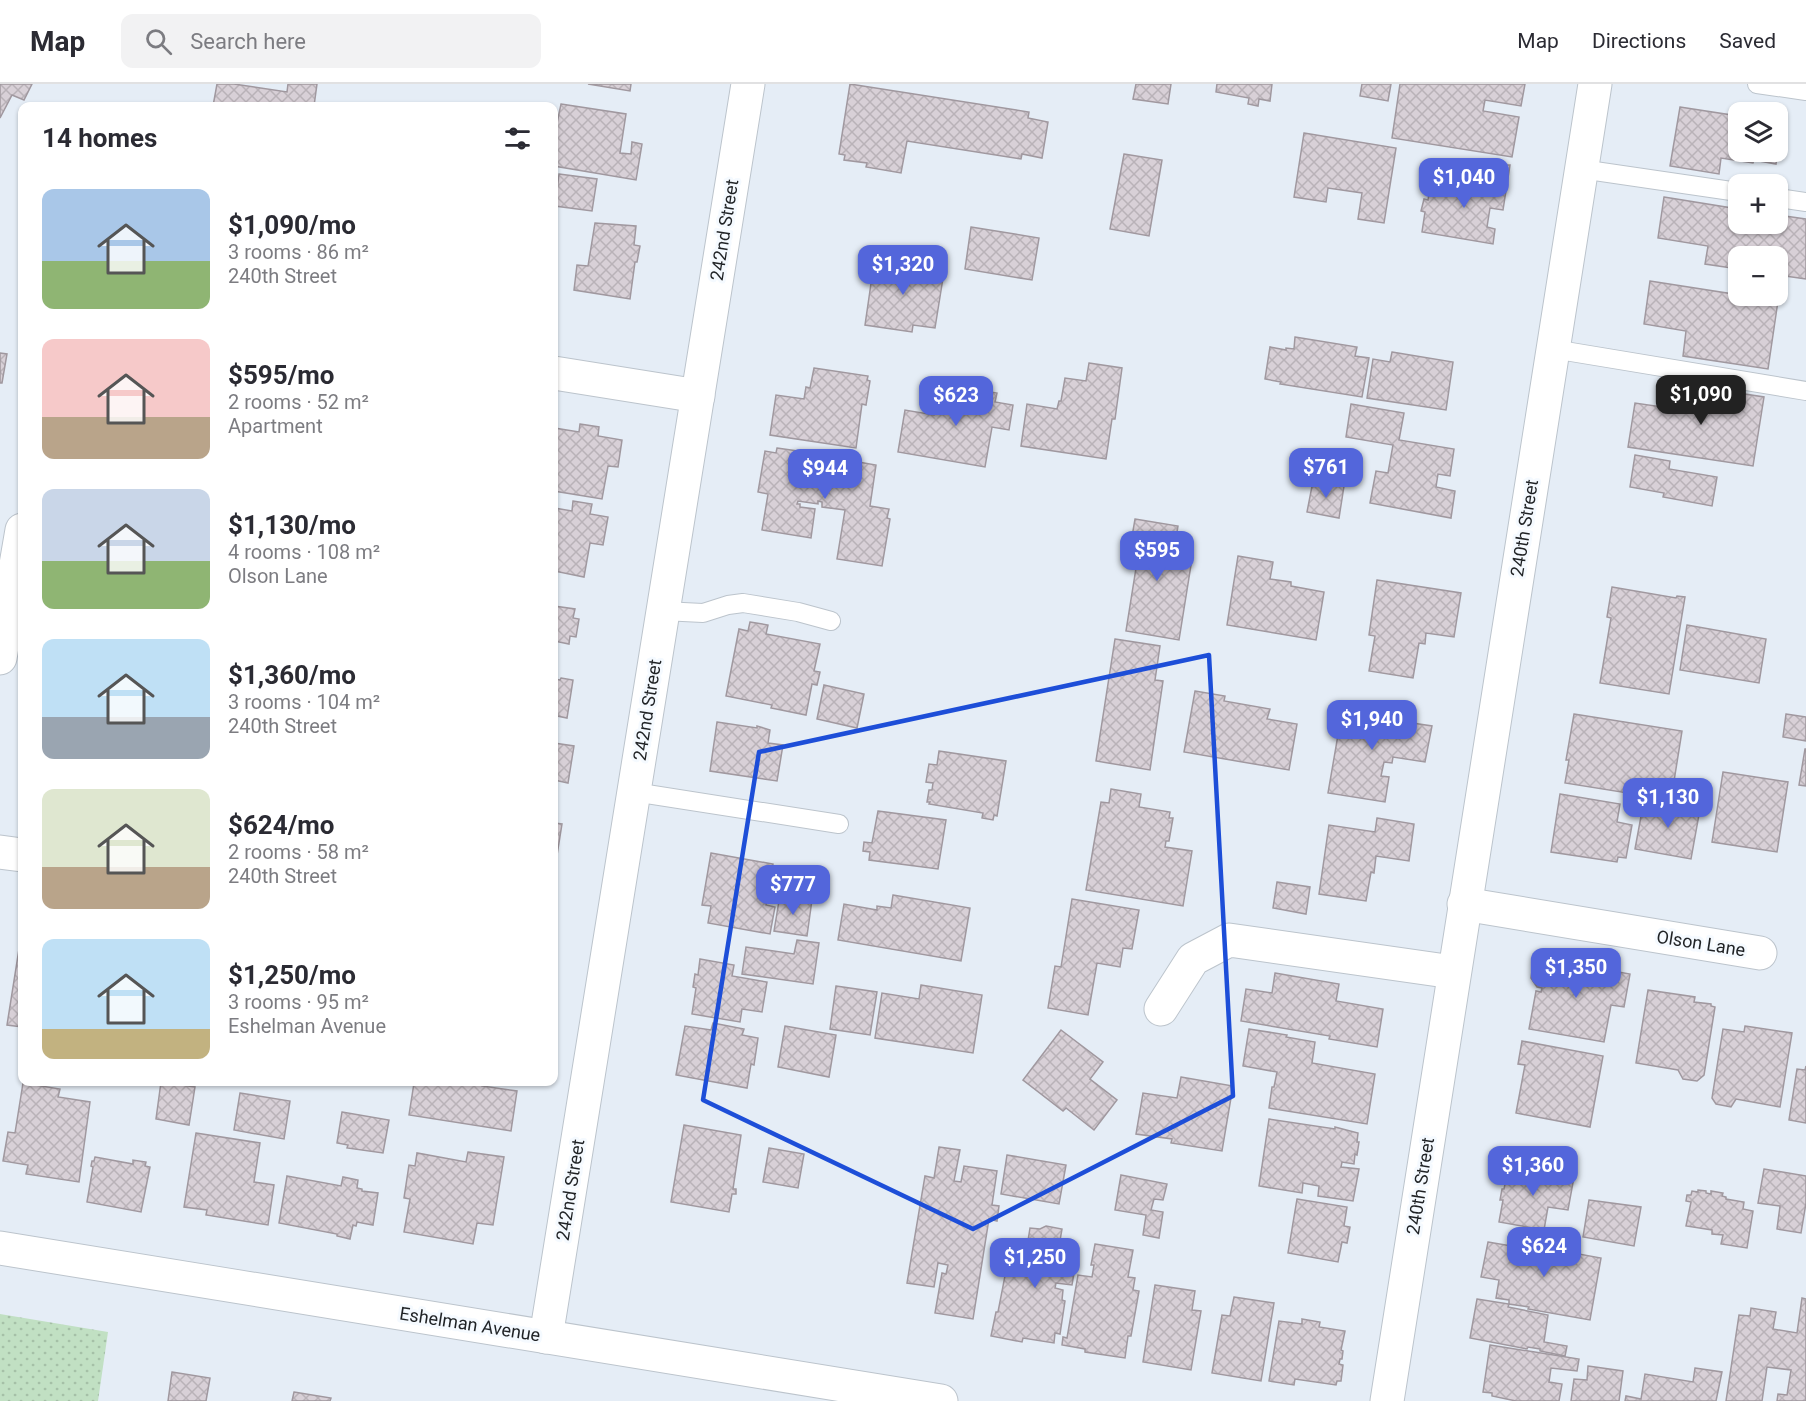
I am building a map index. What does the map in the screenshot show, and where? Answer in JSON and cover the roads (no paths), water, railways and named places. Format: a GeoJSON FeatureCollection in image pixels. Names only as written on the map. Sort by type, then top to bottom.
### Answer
{"type":"FeatureCollection","features":[{"type":"Feature","properties":{"kind":"street","name":"242nd Street"},"geometry":{"type":"LineString","coordinates":[[546,1337],[748,84]]}},
{"type":"Feature","properties":{"kind":"street","name":"240th Street"},"geometry":{"type":"LineString","coordinates":[[1387,1401],[1595,84]]}},
{"type":"Feature","properties":{"kind":"street"},"geometry":{"type":"LineString","coordinates":[[558,374],[698,396]]}},
{"type":"Feature","properties":{"kind":"street"},"geometry":{"type":"LineString","coordinates":[[0,658],[18,554]]}},
{"type":"Feature","properties":{"kind":"street"},"geometry":{"type":"LineString","coordinates":[[0,852],[18,854]]}},
{"type":"Feature","properties":{"kind":"street","name":"Olson Lane"},"geometry":{"type":"LineString","coordinates":[[1464,904],[1760,952]]}},
{"type":"Feature","properties":{"kind":"street"},"geometry":{"type":"LineString","coordinates":[[1161,1009],[1193,959],[1229,940],[1453,972]]}},
{"type":"Feature","properties":{"kind":"street","name":"Eshelman Avenue"},"geometry":{"type":"LineString","coordinates":[[0,1248],[940,1401]]}},
{"type":"Feature","properties":{"kind":"lane"},"geometry":{"type":"LineString","coordinates":[[1757,84],[1806,91]]}},
{"type":"Feature","properties":{"kind":"lane"},"geometry":{"type":"LineString","coordinates":[[1581,169],[1728,191]]}},
{"type":"Feature","properties":{"kind":"lane"},"geometry":{"type":"LineString","coordinates":[[1788,199],[1806,202]]}},
{"type":"Feature","properties":{"kind":"lane"},"geometry":{"type":"LineString","coordinates":[[1553,349],[1806,391]]}},
{"type":"Feature","properties":{"kind":"lane"},"geometry":{"type":"LineString","coordinates":[[663,611],[704,613],[743,603],[798,612],[831,621]]}},
{"type":"Feature","properties":{"kind":"lane"},"geometry":{"type":"LineString","coordinates":[[634,792],[839,824]]}}]}
